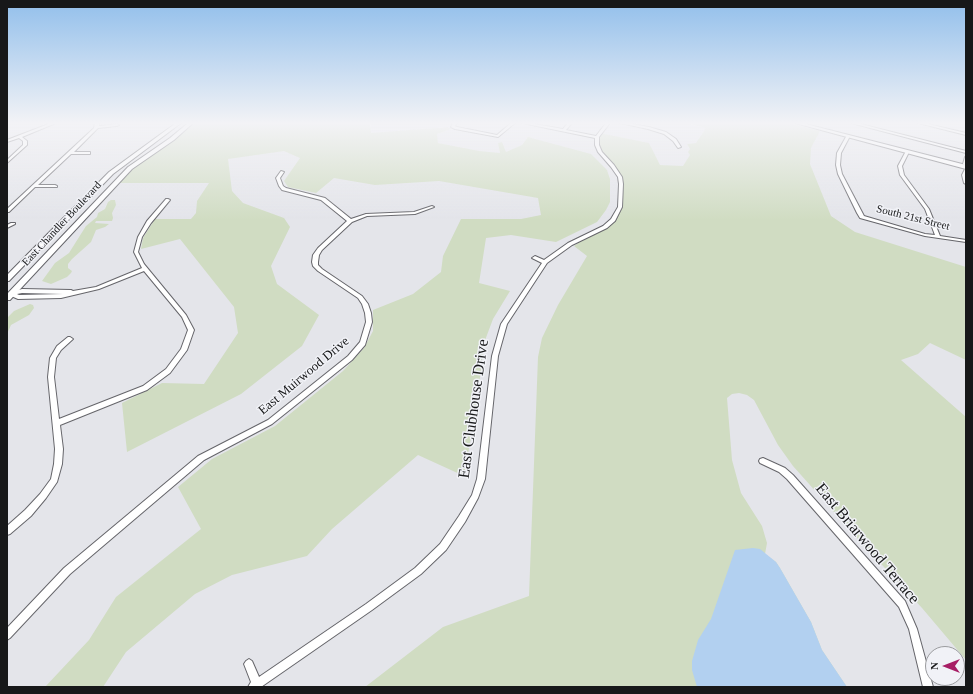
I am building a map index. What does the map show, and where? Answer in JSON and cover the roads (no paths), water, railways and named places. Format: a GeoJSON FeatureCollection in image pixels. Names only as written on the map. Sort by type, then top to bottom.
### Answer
{"type":"FeatureCollection","features":[{"type":"Feature","properties":{"kind":"main road","name":"East Chandler Boulevard"},"geometry":{"type":"LineString","coordinates":[[7,279],[117,168],[135,155]]}},
{"type":"Feature","properties":{"kind":"main road","name":"East Chandler Boulevard"},"geometry":{"type":"LineString","coordinates":[[8,295],[124,173],[148,155]]}},
{"type":"Feature","properties":{"kind":"main road"},"geometry":{"type":"LineString","coordinates":[[908,155],[966,170]]}},
{"type":"Feature","properties":{"kind":"street"},"geometry":{"type":"LineString","coordinates":[[7,211],[67,155]]}},
{"type":"Feature","properties":{"kind":"street","name":"East Clubhouse Drive"},"geometry":{"type":"LineString","coordinates":[[249,664],[255,686],[418,571],[443,547],[475,496],[481,479],[495,356],[500,336],[510,314],[545,262],[565,247],[605,227],[617,214],[620,207],[620,177],[613,166],[603,155]]}},
{"type":"Feature","properties":{"kind":"street","name":"South 21st Street"},"geometry":{"type":"LineString","coordinates":[[838,155],[837,158],[839,169],[852,199],[862,217],[962,242]]}},
{"type":"Feature","properties":{"kind":"street"},"geometry":{"type":"LineString","coordinates":[[906,155],[900,166],[902,175],[927,209],[938,237]]}},
{"type":"Feature","properties":{"kind":"street"},"geometry":{"type":"LineString","coordinates":[[966,158],[966,183]]}},
{"type":"Feature","properties":{"kind":"street"},"geometry":{"type":"LineString","coordinates":[[282,172],[278,178],[284,189],[289,192],[323,199],[350,221],[366,215],[406,214],[432,207]]}},
{"type":"Feature","properties":{"kind":"street"},"geometry":{"type":"LineString","coordinates":[[35,186],[55,186]]}},
{"type":"Feature","properties":{"kind":"street"},"geometry":{"type":"LineString","coordinates":[[57,423],[145,388],[168,371],[184,350],[191,330],[184,316],[145,269],[137,257],[138,242],[149,222],[168,200]]}},
{"type":"Feature","properties":{"kind":"street","name":"East Muirwood Drive"},"geometry":{"type":"LineString","coordinates":[[7,635],[67,571],[201,458],[270,422],[350,358],[363,343],[369,322],[365,304],[354,292],[320,270],[316,266],[315,262],[316,255],[320,249],[350,221]]}},
{"type":"Feature","properties":{"kind":"street"},"geometry":{"type":"LineString","coordinates":[[7,227],[13,224]]}},
{"type":"Feature","properties":{"kind":"street"},"geometry":{"type":"LineString","coordinates":[[535,258],[545,262]]}},
{"type":"Feature","properties":{"kind":"street"},"geometry":{"type":"LineString","coordinates":[[8,295],[18,297],[61,296],[97,288],[145,269]]}},
{"type":"Feature","properties":{"kind":"street"},"geometry":{"type":"LineString","coordinates":[[7,531],[43,496],[54,480],[58,464],[57,423],[51,377],[53,358],[59,348],[70,339]]}},
{"type":"Feature","properties":{"kind":"street","name":"East Briarwood Terrace"},"geometry":{"type":"LineString","coordinates":[[764,461],[782,470],[790,477],[902,604],[913,629],[928,687]]}},
{"type":"Feature","properties":{"kind":"water"},"geometry":{"type":"Polygon","coordinates":[[[753,548],[760,549],[776,562],[811,622],[822,650],[847,687],[697,687],[692,670],[692,661],[698,640],[711,619],[735,550],[753,548]]]}}]}
